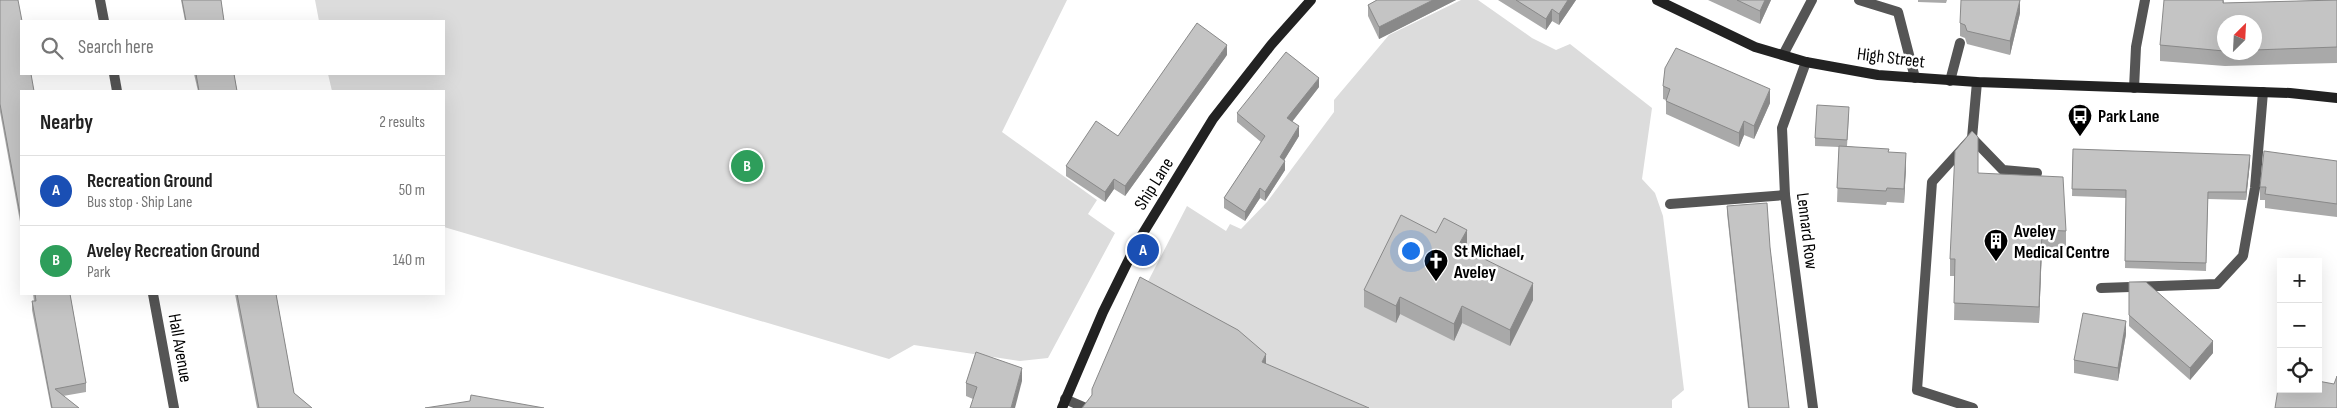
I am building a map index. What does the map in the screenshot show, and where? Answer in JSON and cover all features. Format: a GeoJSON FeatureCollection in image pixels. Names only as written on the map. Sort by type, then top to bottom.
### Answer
{"type":"FeatureCollection","features":[{"type":"Feature","properties":{"kind":"street"},"geometry":{"type":"LineString","coordinates":[[100,0],[104,20]]}},
{"type":"Feature","properties":{"kind":"street","name":"Ship Lane"},"geometry":{"type":"LineString","coordinates":[[1063,403],[1103,312],[1137,243],[1203,135],[1272,45],[1311,0]]}},
{"type":"Feature","properties":{"kind":"street","name":"High Street"},"geometry":{"type":"LineString","coordinates":[[1658,0],[1755,47],[1806,62],[1878,75],[1977,82],[2263,92],[2337,98]]}},
{"type":"Feature","properties":{"kind":"street"},"geometry":{"type":"LineString","coordinates":[[1783,55],[1812,0]]}},
{"type":"Feature","properties":{"kind":"street"},"geometry":{"type":"LineString","coordinates":[[1859,0],[1898,12],[1915,78]]}},
{"type":"Feature","properties":{"kind":"street"},"geometry":{"type":"LineString","coordinates":[[2134,88],[2136,47],[2145,0]]}},
{"type":"Feature","properties":{"kind":"street"},"geometry":{"type":"LineString","coordinates":[[1950,80],[1960,43]]}},
{"type":"Feature","properties":{"kind":"street","name":"Lennard Row"},"geometry":{"type":"LineString","coordinates":[[1806,62],[1782,128],[1785,196],[1813,408]]}},
{"type":"Feature","properties":{"kind":"street"},"geometry":{"type":"LineString","coordinates":[[114,75],[117,90]]}},
{"type":"Feature","properties":{"kind":"street"},"geometry":{"type":"LineString","coordinates":[[1973,408],[1917,390],[1932,182],[1972,138],[1977,82]]}},
{"type":"Feature","properties":{"kind":"street"},"geometry":{"type":"LineString","coordinates":[[2101,288],[2217,284],[2243,256],[2255,188],[2263,92]]}},
{"type":"Feature","properties":{"kind":"street"},"geometry":{"type":"LineString","coordinates":[[1972,138],[2003,170],[2037,173]]}},
{"type":"Feature","properties":{"kind":"street"},"geometry":{"type":"LineString","coordinates":[[1670,204],[1785,196]]}},
{"type":"Feature","properties":{"kind":"street","name":"Hall Avenue"},"geometry":{"type":"LineString","coordinates":[[153,295],[174,408]]}},
{"type":"Feature","properties":{"kind":"street"},"geometry":{"type":"LineString","coordinates":[[1063,403],[1086,408]]}},
{"type":"Feature","properties":{"kind":"shaded area"},"geometry":{"type":"Polygon","coordinates":[[[315,0],[1067,0],[1002,132],[1097,200],[1088,214],[1115,233],[1048,358],[1020,361],[914,345],[889,359],[445,227],[445,90],[332,90],[328,75],[445,75],[445,20],[319,20],[315,0]]]}},
{"type":"Feature","properties":{"kind":"shaded area"},"geometry":{"type":"Polygon","coordinates":[[[1461,0],[1478,0],[1532,38],[1556,50],[1570,44],[1652,108],[1642,179],[1655,193],[1663,216],[1684,390],[1672,400],[1672,408],[1351,408],[1273,369],[1235,337],[1142,293],[1187,206],[1226,231],[1230,224],[1241,229],[1267,202],[1334,112],[1334,100],[1389,35],[1461,0]]]}},
{"type":"Feature","properties":{"kind":"building"},"geometry":{"type":"Polygon","coordinates":[[[0,0],[18,0],[22,20],[20,20],[20,75],[31,75],[34,90],[20,90],[20,214],[0,104],[0,0]]]}},
{"type":"Feature","properties":{"kind":"building"},"geometry":{"type":"Polygon","coordinates":[[[182,0],[221,0],[224,20],[186,20],[182,0]]]}},
{"type":"Feature","properties":{"kind":"building"},"geometry":{"type":"Polygon","coordinates":[[[1377,0],[1433,0],[1379,27],[1368,5],[1377,0]]]}},
{"type":"Feature","properties":{"kind":"building"},"geometry":{"type":"Polygon","coordinates":[[[1516,0],[1568,0],[1559,14],[1552,9],[1546,19],[1516,0]]]}},
{"type":"Feature","properties":{"kind":"building"},"geometry":{"type":"Polygon","coordinates":[[[1737,0],[1765,0],[1760,11],[1737,0]]]}},
{"type":"Feature","properties":{"kind":"building"},"geometry":{"type":"Polygon","coordinates":[[[1961,0],[2020,0],[2010,41],[1967,31],[1965,25],[1960,23],[1961,0]]]}},
{"type":"Feature","properties":{"kind":"building"},"geometry":{"type":"Polygon","coordinates":[[[2164,0],[2223,0],[2223,3],[2337,0],[2337,47],[2262,50],[2262,15],[2217,15],[2217,50],[2160,45],[2164,0]]]}},
{"type":"Feature","properties":{"kind":"building"},"geometry":{"type":"Polygon","coordinates":[[[1197,23],[1227,45],[1125,186],[1114,179],[1105,192],[1066,166],[1096,121],[1118,136],[1197,23]]]}},
{"type":"Feature","properties":{"kind":"building"},"geometry":{"type":"Polygon","coordinates":[[[1676,48],[1770,89],[1754,126],[1744,121],[1739,133],[1666,101],[1670,89],[1663,86],[1665,68],[1676,48]]]}},
{"type":"Feature","properties":{"kind":"building"},"geometry":{"type":"Polygon","coordinates":[[[1286,52],[1319,78],[1287,118],[1299,126],[1280,157],[1285,161],[1265,192],[1260,188],[1245,212],[1224,198],[1265,136],[1237,113],[1286,52]]]}},
{"type":"Feature","properties":{"kind":"building"},"geometry":{"type":"Polygon","coordinates":[[[196,75],[234,75],[237,90],[199,90],[196,75]]]}},
{"type":"Feature","properties":{"kind":"building"},"geometry":{"type":"Polygon","coordinates":[[[1817,105],[1849,107],[1847,140],[1815,138],[1817,105]]]}},
{"type":"Feature","properties":{"kind":"building","name":"Aveley Medical Centre"},"geometry":{"type":"Polygon","coordinates":[[[1972,131],[1978,137],[1978,173],[2063,177],[2066,231],[2042,230],[2039,307],[1954,303],[1955,259],[1950,259],[1955,151],[1972,131]]]}},
{"type":"Feature","properties":{"kind":"building"},"geometry":{"type":"Polygon","coordinates":[[[1839,146],[1889,149],[1888,152],[1906,153],[1904,189],[1887,188],[1886,191],[1837,188],[1839,146]]]}},
{"type":"Feature","properties":{"kind":"building"},"geometry":{"type":"Polygon","coordinates":[[[2073,149],[2250,155],[2246,192],[2208,192],[2206,263],[2125,261],[2126,190],[2072,189],[2073,149]]]}},
{"type":"Feature","properties":{"kind":"building"},"geometry":{"type":"Polygon","coordinates":[[[2264,151],[2337,161],[2337,204],[2265,194],[2266,187],[2260,187],[2264,151]]]}},
{"type":"Feature","properties":{"kind":"building"},"geometry":{"type":"Polygon","coordinates":[[[1767,203],[1770,247],[1789,408],[1749,408],[1727,206],[1767,203]]]}},
{"type":"Feature","properties":{"kind":"building","name":"St Michael, Aveley"},"geometry":{"type":"Polygon","coordinates":[[[1401,215],[1436,233],[1444,218],[1467,230],[1458,246],[1533,283],[1510,330],[1462,306],[1454,324],[1400,297],[1396,306],[1364,290],[1401,215]]]}},
{"type":"Feature","properties":{"kind":"building"},"geometry":{"type":"Polygon","coordinates":[[[1140,277],[1238,330],[1266,354],[1262,362],[1369,408],[1082,408],[1092,395],[1092,389],[1140,277]]]}},
{"type":"Feature","properties":{"kind":"building"},"geometry":{"type":"Polygon","coordinates":[[[2129,282],[2146,282],[2213,341],[2190,368],[2129,315],[2129,282]]]}},
{"type":"Feature","properties":{"kind":"building"},"geometry":{"type":"Polygon","coordinates":[[[35,295],[70,295],[86,383],[55,389],[79,408],[52,408],[32,301],[36,301],[35,295]]]}},
{"type":"Feature","properties":{"kind":"building"},"geometry":{"type":"Polygon","coordinates":[[[237,295],[276,295],[294,393],[312,408],[259,408],[237,295]]]}},
{"type":"Feature","properties":{"kind":"building"},"geometry":{"type":"Polygon","coordinates":[[[2083,313],[2126,321],[2118,368],[2074,360],[2083,313]]]}},
{"type":"Feature","properties":{"kind":"building"},"geometry":{"type":"Polygon","coordinates":[[[976,352],[1022,368],[1011,408],[970,408],[977,387],[966,383],[976,352]]]}},
{"type":"Feature","properties":{"kind":"building"},"geometry":{"type":"Polygon","coordinates":[[[2337,376],[2337,408],[2275,408],[2277,393],[2322,393],[2322,382],[2334,384],[2337,376]]]}},
{"type":"Feature","properties":{"kind":"building"},"geometry":{"type":"Polygon","coordinates":[[[471,395],[544,408],[425,408],[470,401],[471,395]]]}},
{"type":"Feature","properties":{"kind":"place","name":"Park Lane"},"geometry":{"type":"Point","coordinates":[2080,137]}},
{"type":"Feature","properties":{"kind":"place","name":"Aveley Recreation Ground"},"geometry":{"type":"Point","coordinates":[747,166]}},
{"type":"Feature","properties":{"kind":"place","name":"Recreation Ground"},"geometry":{"type":"Point","coordinates":[1143,250]}},
{"type":"Feature","properties":{"kind":"place","name":"Aveley Medical Centre"},"geometry":{"type":"Point","coordinates":[1996,262]}},
{"type":"Feature","properties":{"kind":"place","name":"St Michael, Aveley"},"geometry":{"type":"Point","coordinates":[1436,282]}}]}
